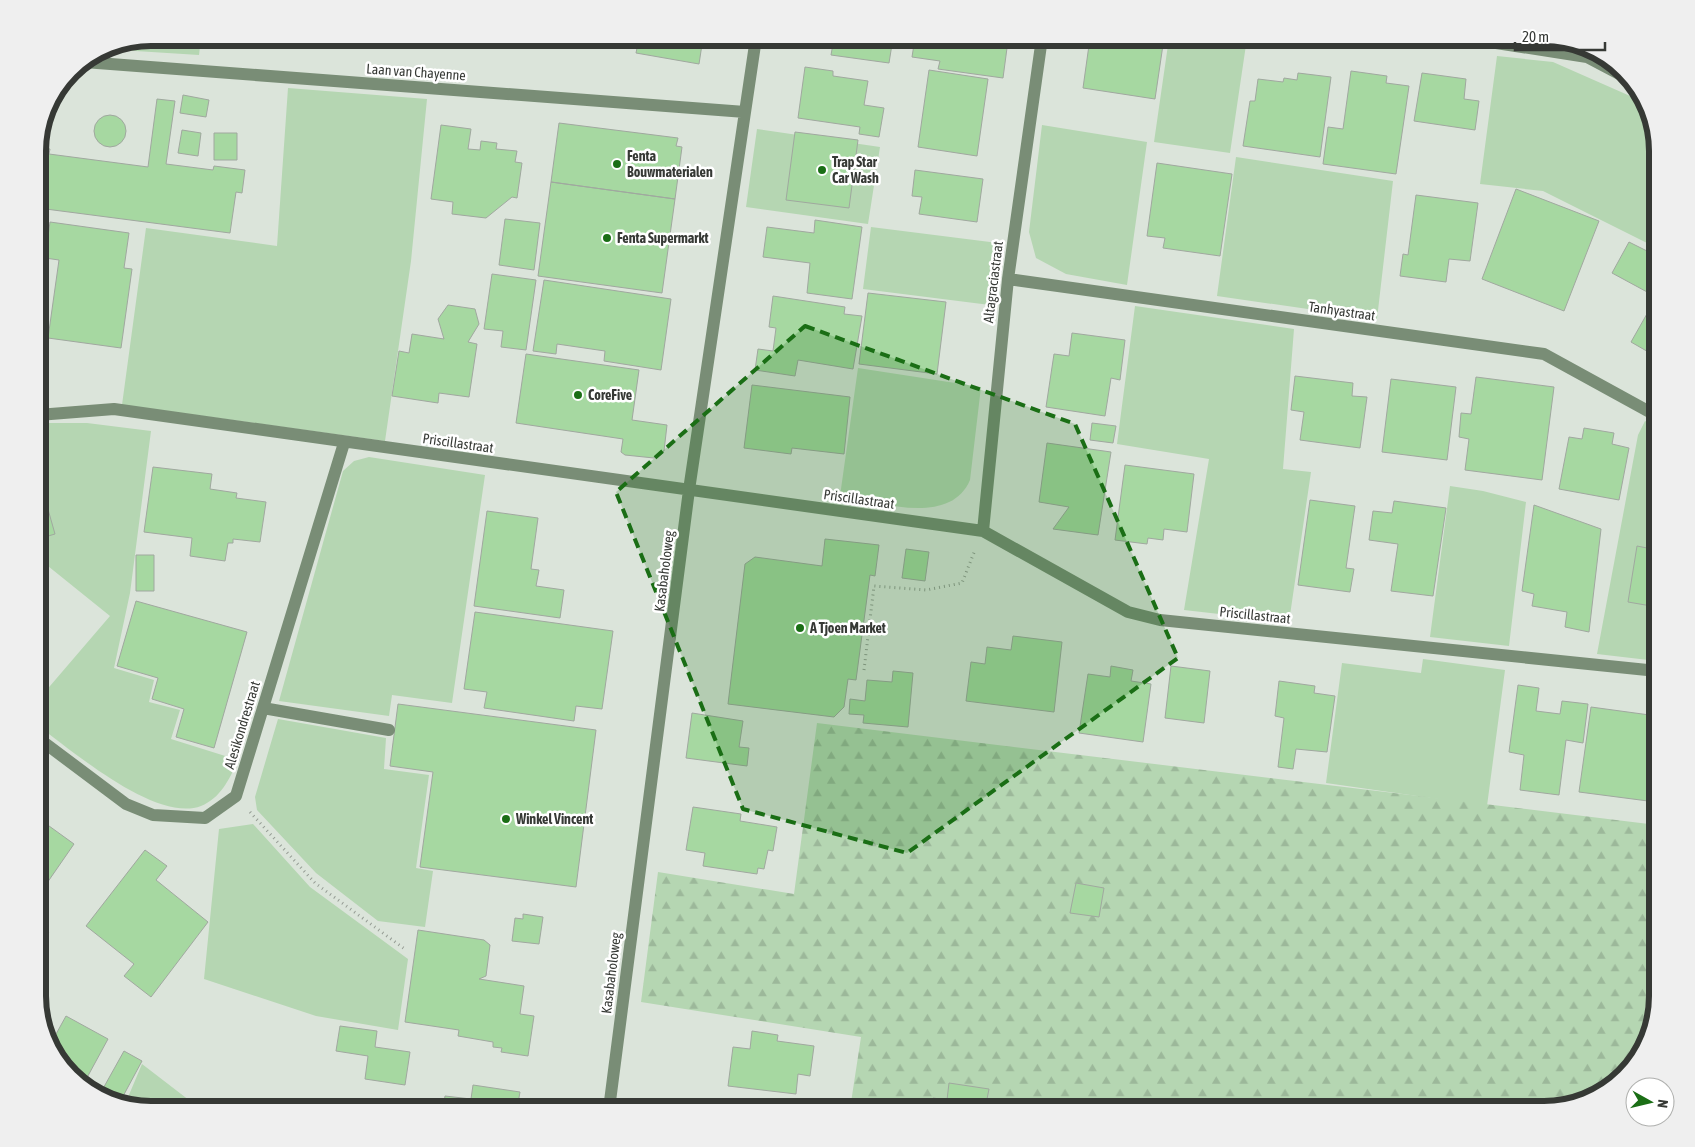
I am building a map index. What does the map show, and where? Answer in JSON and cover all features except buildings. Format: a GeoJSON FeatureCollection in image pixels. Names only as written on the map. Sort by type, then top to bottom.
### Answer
{"type":"FeatureCollection","features":[{"type":"Feature","properties":{"kind":"street","name":"Kasabaholoweg"},"geometry":{"type":"LineString","coordinates":[[610,1101],[690,490],[755,46]]}},
{"type":"Feature","properties":{"kind":"street","name":"Altagraciastraat"},"geometry":{"type":"LineString","coordinates":[[982,531],[1008,279],[1041,46]]}},
{"type":"Feature","properties":{"kind":"street"},"geometry":{"type":"LineString","coordinates":[[1516,46],[1587,57],[1607,67]]}},
{"type":"Feature","properties":{"kind":"street","name":"Laan van Chayenne"},"geometry":{"type":"LineString","coordinates":[[95,63],[745,112]]}},
{"type":"Feature","properties":{"kind":"street","name":"Tanhyastraat"},"geometry":{"type":"LineString","coordinates":[[1008,279],[1544,354],[1649,411]]}},
{"type":"Feature","properties":{"kind":"street","name":"Priscillastraat"},"geometry":{"type":"LineString","coordinates":[[46,414],[114,409],[344,443],[982,531],[1128,612],[1160,620],[1649,670]]}},
{"type":"Feature","properties":{"kind":"street","name":"Alesikondrestraat"},"geometry":{"type":"LineString","coordinates":[[236,796],[344,443]]}},
{"type":"Feature","properties":{"kind":"street"},"geometry":{"type":"LineString","coordinates":[[263,708],[389,730]]}},
{"type":"Feature","properties":{"kind":"street"},"geometry":{"type":"LineString","coordinates":[[46,744],[126,804],[154,815],[205,818],[236,796]]}},
{"type":"Feature","properties":{"kind":"path"},"geometry":{"type":"LineString","coordinates":[[864,670],[874,586],[926,590],[962,583],[982,531]]}},
{"type":"Feature","properties":{"kind":"path"},"geometry":{"type":"LineString","coordinates":[[236,796],[315,883],[406,950]]}},
{"type":"Feature","properties":{"kind":"highlighted area"},"geometry":{"type":"Polygon","coordinates":[[[805,326],[1075,424],[1178,658],[907,853],[743,809],[616,492],[805,326]]]}},
{"type":"Feature","properties":{"kind":"green space"},"geometry":{"type":"Polygon","coordinates":[[[152,46],[200,46],[199,55],[124,50],[152,46]]]}},
{"type":"Feature","properties":{"kind":"green space"},"geometry":{"type":"Polygon","coordinates":[[[1168,46],[1246,46],[1230,153],[1154,142],[1168,46]]]}},
{"type":"Feature","properties":{"kind":"green space"},"geometry":{"type":"Polygon","coordinates":[[[1497,56],[1553,62],[1634,98],[1638,105],[1648,138],[1649,244],[1543,191],[1480,184],[1497,56]]]}},
{"type":"Feature","properties":{"kind":"green space"},"geometry":{"type":"Polygon","coordinates":[[[288,88],[427,99],[411,261],[385,441],[122,405],[146,228],[277,246],[288,88]]]}},
{"type":"Feature","properties":{"kind":"green space"},"geometry":{"type":"Polygon","coordinates":[[[1042,125],[1147,142],[1127,285],[1066,274],[1036,258],[1029,232],[1042,125]]]}},
{"type":"Feature","properties":{"kind":"green space"},"geometry":{"type":"Polygon","coordinates":[[[757,129],[880,147],[868,224],[746,207],[757,129]]]}},
{"type":"Feature","properties":{"kind":"green space"},"geometry":{"type":"Polygon","coordinates":[[[1236,157],[1393,181],[1377,319],[1217,296],[1236,157]]]}},
{"type":"Feature","properties":{"kind":"green space"},"geometry":{"type":"Polygon","coordinates":[[[871,227],[998,243],[990,305],[863,289],[871,227]]]}},
{"type":"Feature","properties":{"kind":"green space"},"geometry":{"type":"Polygon","coordinates":[[[1135,306],[1294,329],[1283,469],[1311,472],[1289,622],[1184,610],[1209,459],[1117,444],[1135,306]]]}},
{"type":"Feature","properties":{"kind":"green space"},"geometry":{"type":"Polygon","coordinates":[[[858,368],[981,387],[970,480],[960,494],[947,503],[930,507],[912,508],[840,496],[858,368]]]}},
{"type":"Feature","properties":{"kind":"green space"},"geometry":{"type":"Polygon","coordinates":[[[1645,421],[1649,423],[1649,660],[1597,654],[1638,435],[1645,421]]]}},
{"type":"Feature","properties":{"kind":"green space"},"geometry":{"type":"Polygon","coordinates":[[[87,423],[151,431],[130,593],[114,668],[154,680],[149,702],[180,710],[171,739],[238,760],[219,793],[201,806],[183,808],[161,804],[139,795],[93,767],[46,732],[46,691],[110,616],[46,564],[46,424],[87,423]]]}},
{"type":"Feature","properties":{"kind":"green space"},"geometry":{"type":"Polygon","coordinates":[[[369,457],[485,475],[452,703],[392,695],[389,716],[279,701],[343,471],[354,461],[369,457]]]}},
{"type":"Feature","properties":{"kind":"green space"},"geometry":{"type":"Polygon","coordinates":[[[1450,486],[1483,491],[1526,502],[1509,646],[1430,637],[1450,486]]]}},
{"type":"Feature","properties":{"kind":"green space"},"geometry":{"type":"Polygon","coordinates":[[[1423,659],[1505,670],[1487,806],[1326,783],[1342,663],[1421,673],[1423,659]]]}},
{"type":"Feature","properties":{"kind":"green space"},"geometry":{"type":"Polygon","coordinates":[[[278,719],[386,738],[384,769],[429,775],[416,868],[433,871],[425,927],[378,921],[316,873],[257,810],[255,797],[278,719]]]}},
{"type":"Feature","properties":{"kind":"green space"},"geometry":{"type":"Polygon","coordinates":[[[817,723],[1649,824],[1648,1009],[1638,1042],[1623,1065],[1613,1075],[1584,1093],[1557,1100],[851,1101],[861,1037],[641,1002],[658,872],[794,894],[817,723]]]}},
{"type":"Feature","properties":{"kind":"green space"},"geometry":{"type":"Polygon","coordinates":[[[253,824],[310,887],[408,959],[398,1030],[316,1016],[204,979],[219,829],[253,824]]]}},
{"type":"Feature","properties":{"kind":"green space"},"geometry":{"type":"Polygon","coordinates":[[[142,1064],[190,1101],[152,1101],[128,1098],[142,1064]]]}},
{"type":"Feature","properties":{"kind":"place","name":"Fenta Bouwmaterialen"},"geometry":{"type":"Point","coordinates":[617,164]}},
{"type":"Feature","properties":{"kind":"place","name":"Trap Star Car Wash"},"geometry":{"type":"Point","coordinates":[822,170]}},
{"type":"Feature","properties":{"kind":"place","name":"Fenta Supermarkt"},"geometry":{"type":"Point","coordinates":[607,238]}},
{"type":"Feature","properties":{"kind":"place","name":"CoreFive"},"geometry":{"type":"Point","coordinates":[578,395]}},
{"type":"Feature","properties":{"kind":"place","name":"A Tjoen Market"},"geometry":{"type":"Point","coordinates":[800,628]}},
{"type":"Feature","properties":{"kind":"place","name":"Winkel Vincent"},"geometry":{"type":"Point","coordinates":[506,819]}}]}
